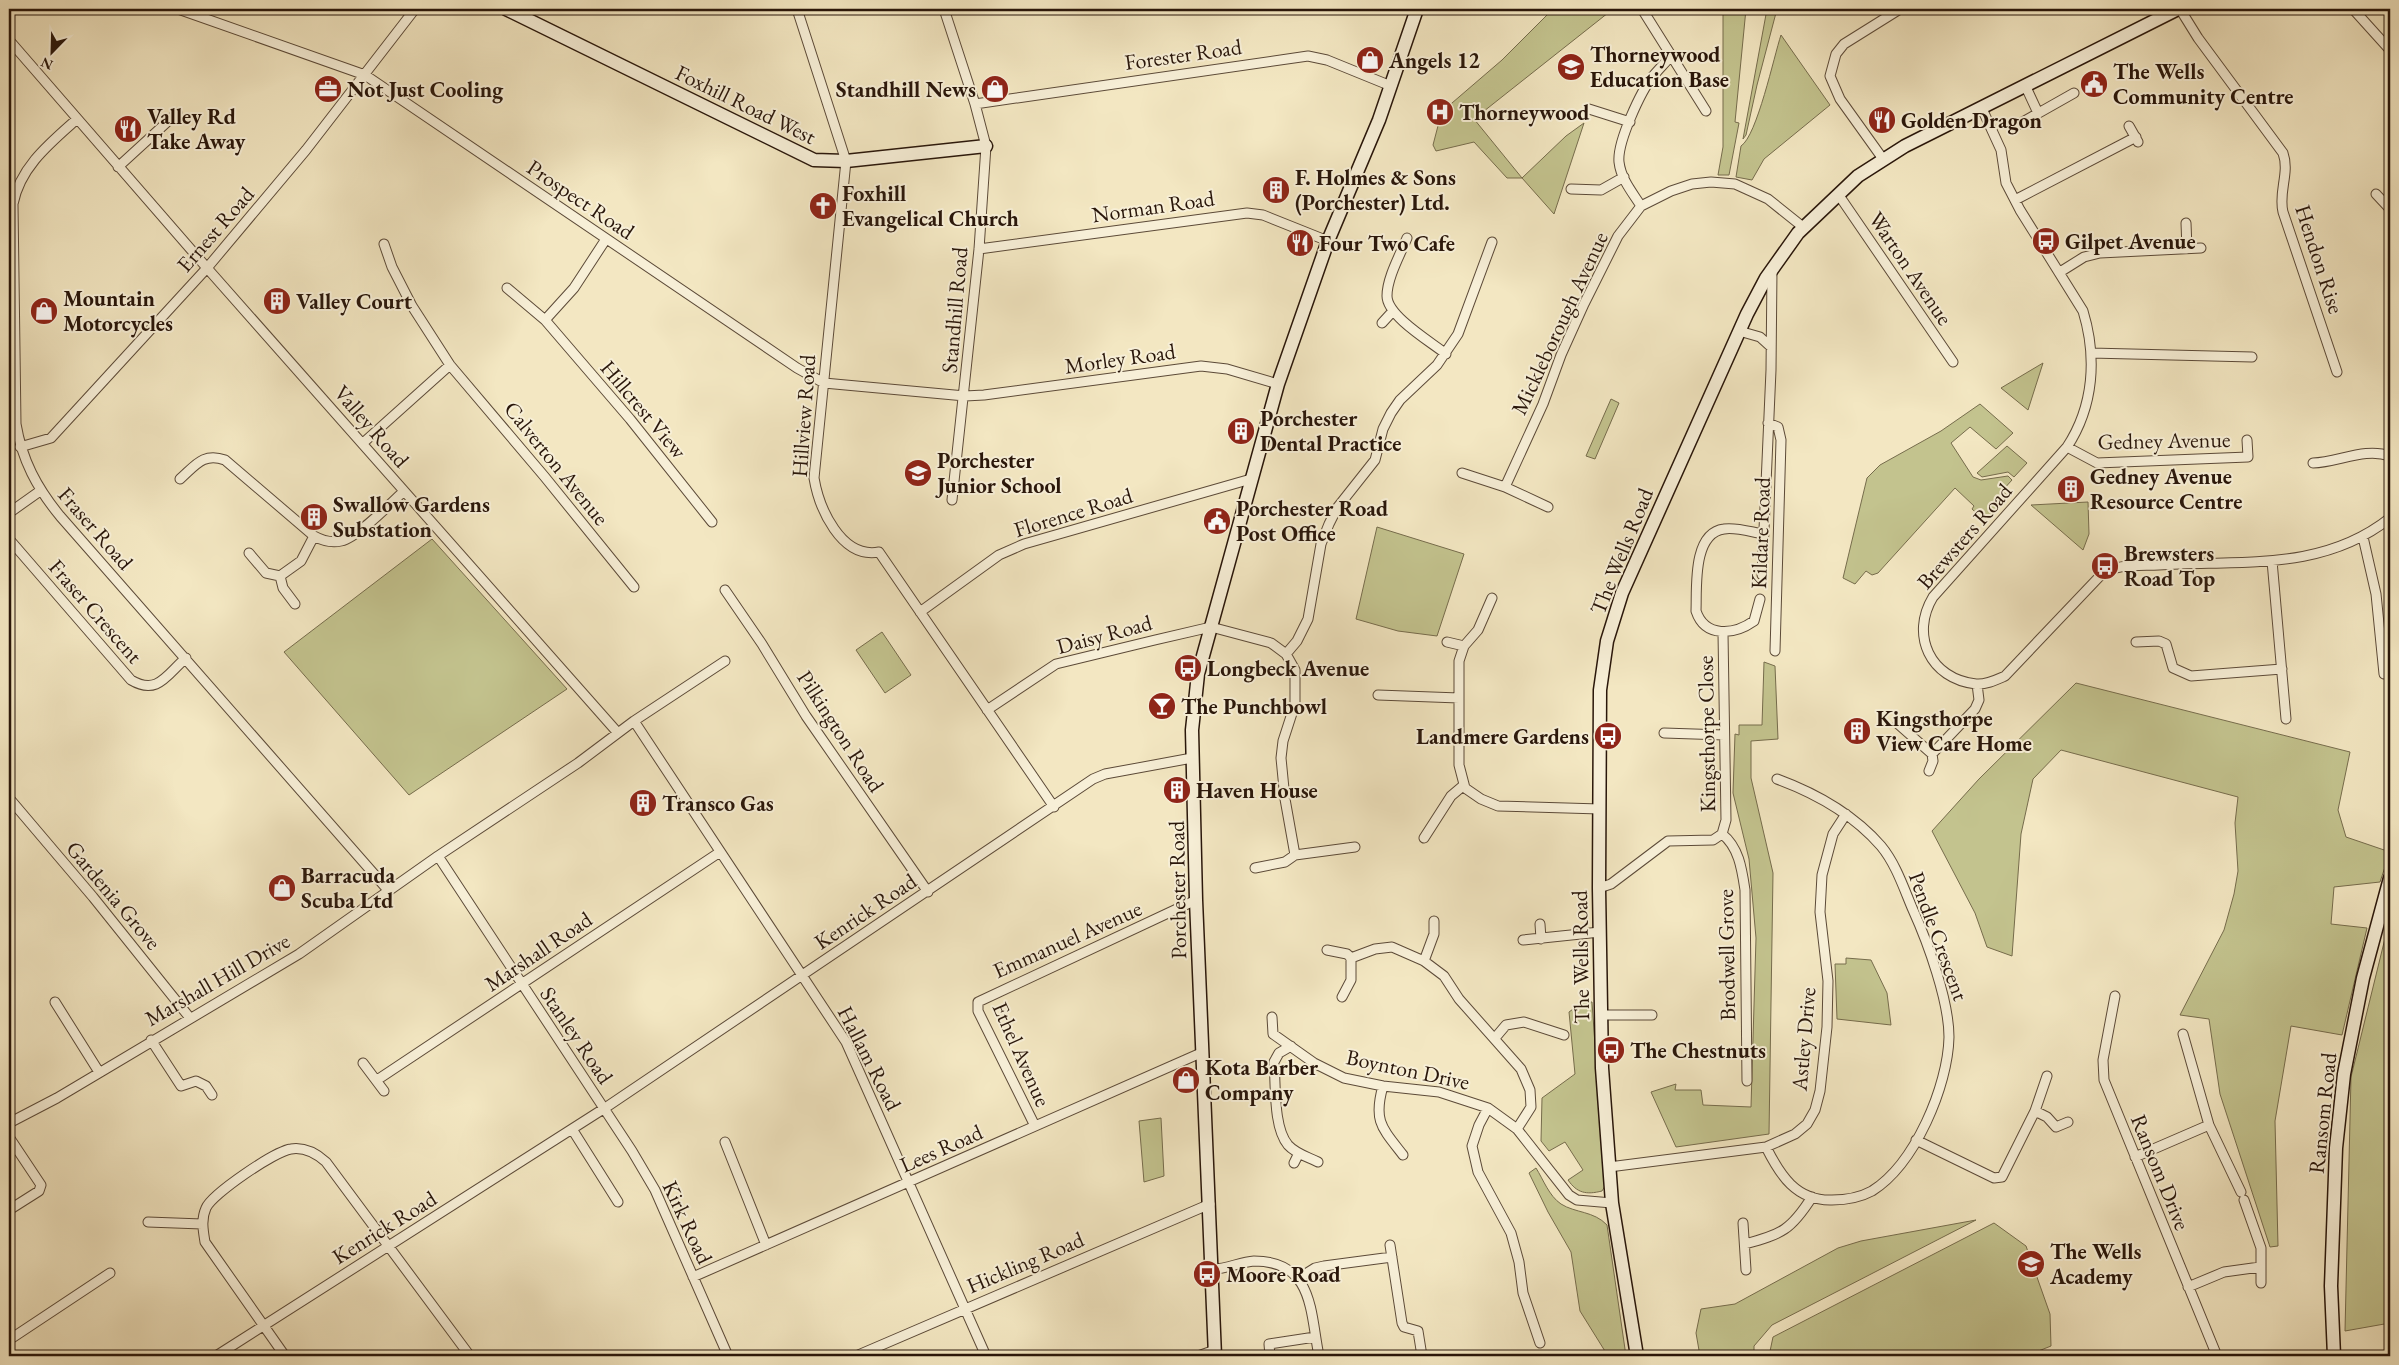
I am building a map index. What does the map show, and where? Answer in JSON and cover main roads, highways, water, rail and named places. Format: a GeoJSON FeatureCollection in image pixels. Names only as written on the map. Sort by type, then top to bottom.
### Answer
{"type":"FeatureCollection","features":[{"type":"Feature","properties":{"kind":"place","name":"Angels 12"},"geometry":{"type":"Point","coordinates":[1370,60]}},
{"type":"Feature","properties":{"kind":"place","name":"Thorneywood Education Base"},"geometry":{"type":"Point","coordinates":[1571,67]}},
{"type":"Feature","properties":{"kind":"place","name":"The Wells Community Centre"},"geometry":{"type":"Point","coordinates":[2094,84]}},
{"type":"Feature","properties":{"kind":"place","name":"Not Just Cooling"},"geometry":{"type":"Point","coordinates":[328,89]}},
{"type":"Feature","properties":{"kind":"place","name":"Standhill News"},"geometry":{"type":"Point","coordinates":[995,89]}},
{"type":"Feature","properties":{"kind":"place","name":"Thorneywood"},"geometry":{"type":"Point","coordinates":[1440,112]}},
{"type":"Feature","properties":{"kind":"place","name":"Golden Dragon"},"geometry":{"type":"Point","coordinates":[1882,120]}},
{"type":"Feature","properties":{"kind":"place","name":"Valley Rd Take Away"},"geometry":{"type":"Point","coordinates":[128,129]}},
{"type":"Feature","properties":{"kind":"place","name":"F. Holmes & Sons (Porchester) Ltd."},"geometry":{"type":"Point","coordinates":[1276,190]}},
{"type":"Feature","properties":{"kind":"place","name":"Foxhill Evangelical Church"},"geometry":{"type":"Point","coordinates":[823,206]}},
{"type":"Feature","properties":{"kind":"place","name":"Gilpet Avenue"},"geometry":{"type":"Point","coordinates":[2046,241]}},
{"type":"Feature","properties":{"kind":"place","name":"Four Two Cafe"},"geometry":{"type":"Point","coordinates":[1300,243]}},
{"type":"Feature","properties":{"kind":"place","name":"Valley Court"},"geometry":{"type":"Point","coordinates":[277,301]}},
{"type":"Feature","properties":{"kind":"place","name":"Mountain Motorcycles"},"geometry":{"type":"Point","coordinates":[44,311]}},
{"type":"Feature","properties":{"kind":"place","name":"Porchester Dental Practice"},"geometry":{"type":"Point","coordinates":[1241,431]}},
{"type":"Feature","properties":{"kind":"place","name":"Porchester Junior School"},"geometry":{"type":"Point","coordinates":[918,473]}},
{"type":"Feature","properties":{"kind":"place","name":"Gedney Avenue Resource Centre"},"geometry":{"type":"Point","coordinates":[2071,489]}},
{"type":"Feature","properties":{"kind":"place","name":"Swallow Gardens Substation"},"geometry":{"type":"Point","coordinates":[314,517]}},
{"type":"Feature","properties":{"kind":"place","name":"Porchester Road Post Office"},"geometry":{"type":"Point","coordinates":[1217,521]}},
{"type":"Feature","properties":{"kind":"place","name":"Brewsters Road Top"},"geometry":{"type":"Point","coordinates":[2105,566]}},
{"type":"Feature","properties":{"kind":"place","name":"Longbeck Avenue"},"geometry":{"type":"Point","coordinates":[1188,668]}},
{"type":"Feature","properties":{"kind":"place","name":"The Punchbowl"},"geometry":{"type":"Point","coordinates":[1162,706]}},
{"type":"Feature","properties":{"kind":"place","name":"Kingsthorpe View Care Home"},"geometry":{"type":"Point","coordinates":[1857,731]}},
{"type":"Feature","properties":{"kind":"place","name":"Landmere Gardens"},"geometry":{"type":"Point","coordinates":[1608,736]}},
{"type":"Feature","properties":{"kind":"place","name":"Haven House"},"geometry":{"type":"Point","coordinates":[1177,790]}},
{"type":"Feature","properties":{"kind":"place","name":"Transco Gas"},"geometry":{"type":"Point","coordinates":[643,803]}},
{"type":"Feature","properties":{"kind":"place","name":"Barracuda Scuba Ltd"},"geometry":{"type":"Point","coordinates":[282,888]}},
{"type":"Feature","properties":{"kind":"place","name":"The Chestnuts"},"geometry":{"type":"Point","coordinates":[1611,1050]}},
{"type":"Feature","properties":{"kind":"place","name":"Kota Barber Company"},"geometry":{"type":"Point","coordinates":[1186,1080]}},
{"type":"Feature","properties":{"kind":"place","name":"The Wells Academy"},"geometry":{"type":"Point","coordinates":[2031,1264]}},
{"type":"Feature","properties":{"kind":"place","name":"Moore Road"},"geometry":{"type":"Point","coordinates":[1207,1274]}}]}
